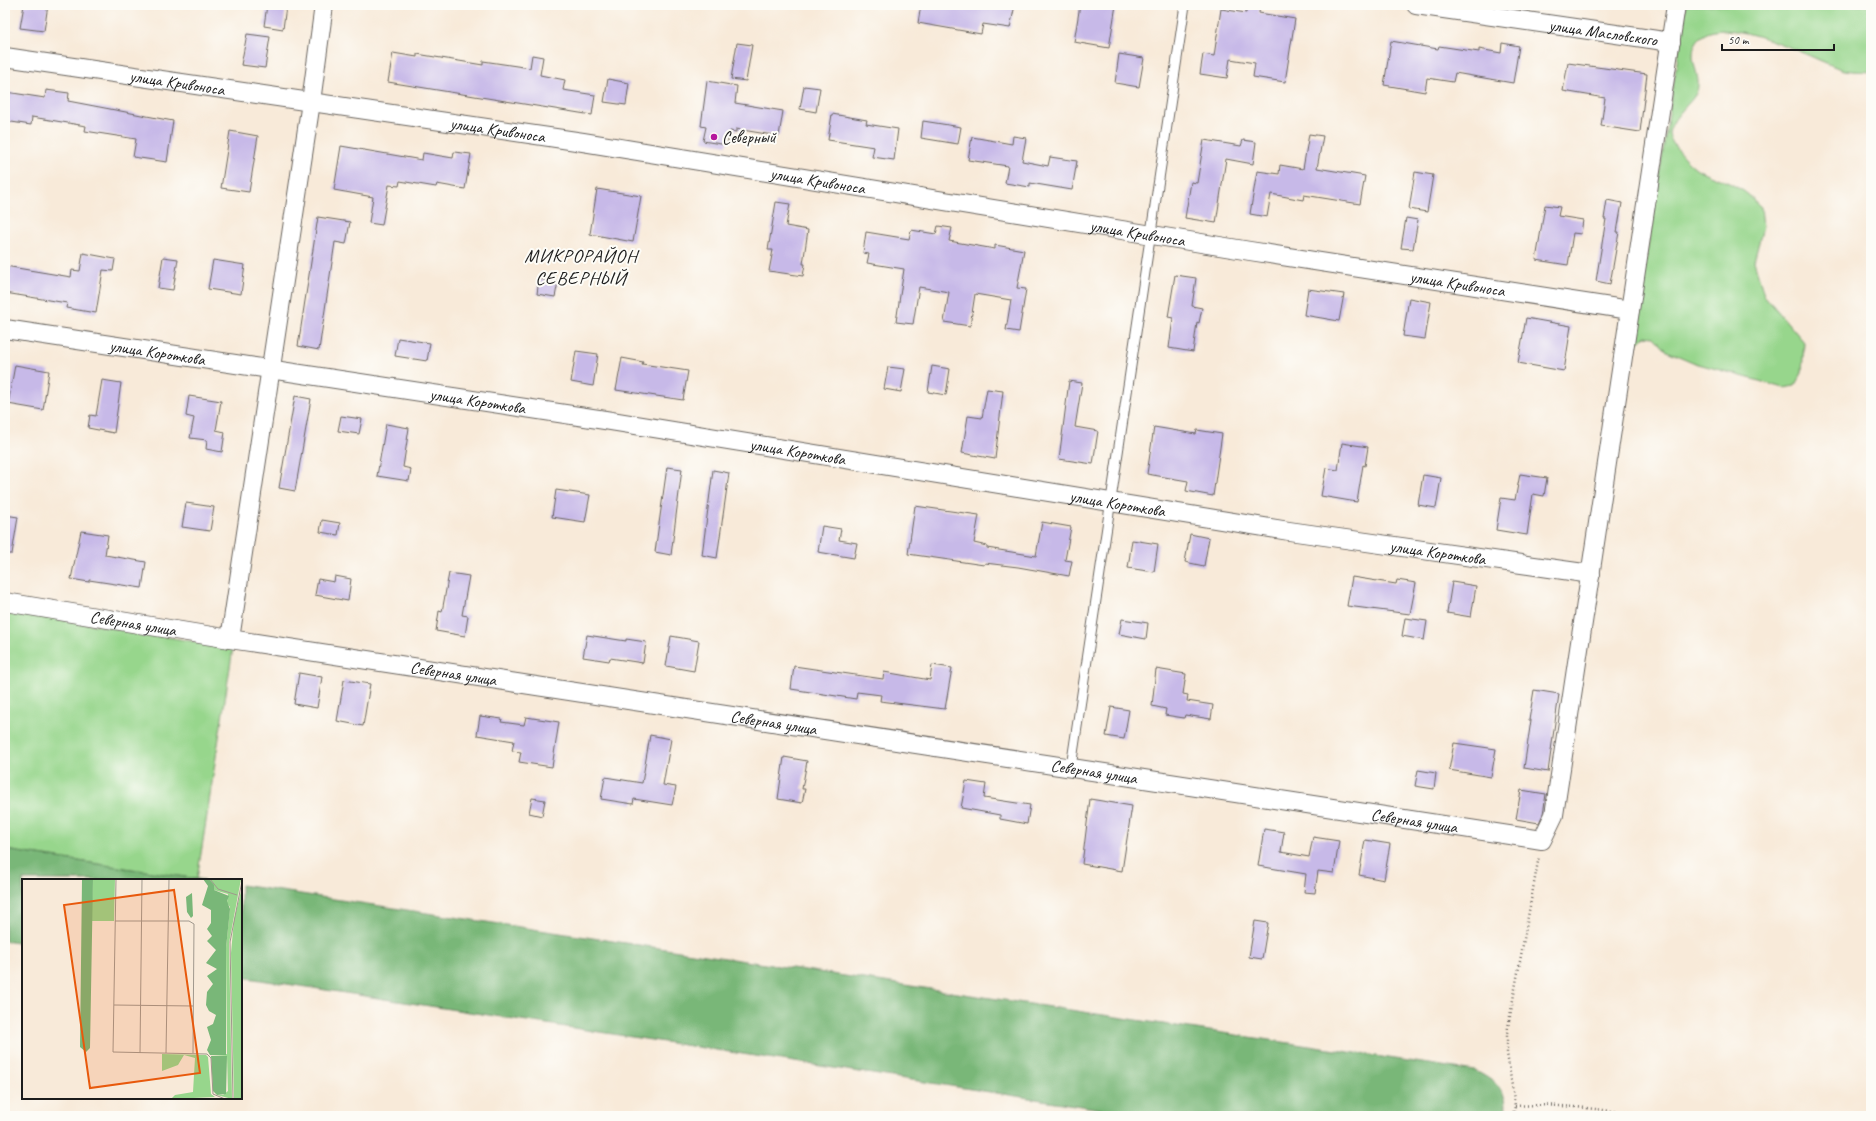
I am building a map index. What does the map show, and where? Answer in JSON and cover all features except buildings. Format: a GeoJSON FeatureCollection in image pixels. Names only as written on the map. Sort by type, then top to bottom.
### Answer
{"type":"FeatureCollection","features":[{"type":"Feature","properties":{"kind":"street"},"geometry":{"type":"LineString","coordinates":[[230,639],[311,102],[324,5]]}},
{"type":"Feature","properties":{"kind":"street","name":"улица Масловского"},"geometry":{"type":"LineString","coordinates":[[1416,5],[1671,42]]}},
{"type":"Feature","properties":{"kind":"street"},"geometry":{"type":"LineString","coordinates":[[1542,840],[1554,815],[1676,5]]}},
{"type":"Feature","properties":{"kind":"street","name":"улица Кривоноса"},"geometry":{"type":"LineString","coordinates":[[5,57],[583,142],[1149,235],[1630,310]]}},
{"type":"Feature","properties":{"kind":"street","name":"улица Короткова"},"geometry":{"type":"LineString","coordinates":[[5,329],[613,421],[1289,531],[1591,574]]}},
{"type":"Feature","properties":{"kind":"street","name":"Северная улица"},"geometry":{"type":"LineString","coordinates":[[5,602],[230,639],[1542,840]]}},
{"type":"Feature","properties":{"kind":"lane"},"geometry":{"type":"LineString","coordinates":[[1070,767],[1111,502],[1149,235],[1185,5]]}},
{"type":"Feature","properties":{"kind":"path"},"geometry":{"type":"LineString","coordinates":[[1513,1116],[1515,1106],[1507,1053],[1508,1033],[1542,840]]}},
{"type":"Feature","properties":{"kind":"path"},"geometry":{"type":"LineString","coordinates":[[1515,1106],[1562,1106],[1649,1116]]}},
{"type":"Feature","properties":{"kind":"green space"},"geometry":{"type":"Polygon","coordinates":[[[1686,5],[1871,5],[1871,72],[1841,69],[1765,38],[1742,32],[1722,30],[1705,34],[1695,45],[1693,52],[1698,79],[1697,92],[1673,123],[1669,133],[1676,148],[1695,167],[1743,191],[1761,207],[1763,227],[1754,261],[1764,295],[1804,342],[1802,373],[1795,386],[1784,388],[1695,363],[1667,351],[1654,337],[1645,336],[1632,348],[1686,5]]]}},
{"type":"Feature","properties":{"kind":"green space"},"geometry":{"type":"Polygon","coordinates":[[[5,610],[233,648],[197,879],[5,850],[5,610]]]}},
{"type":"Feature","properties":{"kind":"green space"},"geometry":{"type":"Polygon","coordinates":[[[5,850],[198,879],[22,879],[22,944],[5,941],[5,850]]]}},
{"type":"Feature","properties":{"kind":"green space"},"geometry":{"type":"Polygon","coordinates":[[[242,885],[1475,1071],[1488,1078],[1499,1088],[1503,1094],[1506,1108],[1504,1116],[1146,1116],[242,977],[242,885]]]}},
{"type":"Feature","properties":{"kind":"place","name":"Северный"},"geometry":{"type":"Point","coordinates":[714,137]}},
{"type":"Feature","properties":{"kind":"district","name":"МИКРОРАЙОН СЕВЕРНЫЙ"},"geometry":{"type":"Point","coordinates":[581,266]}}]}
